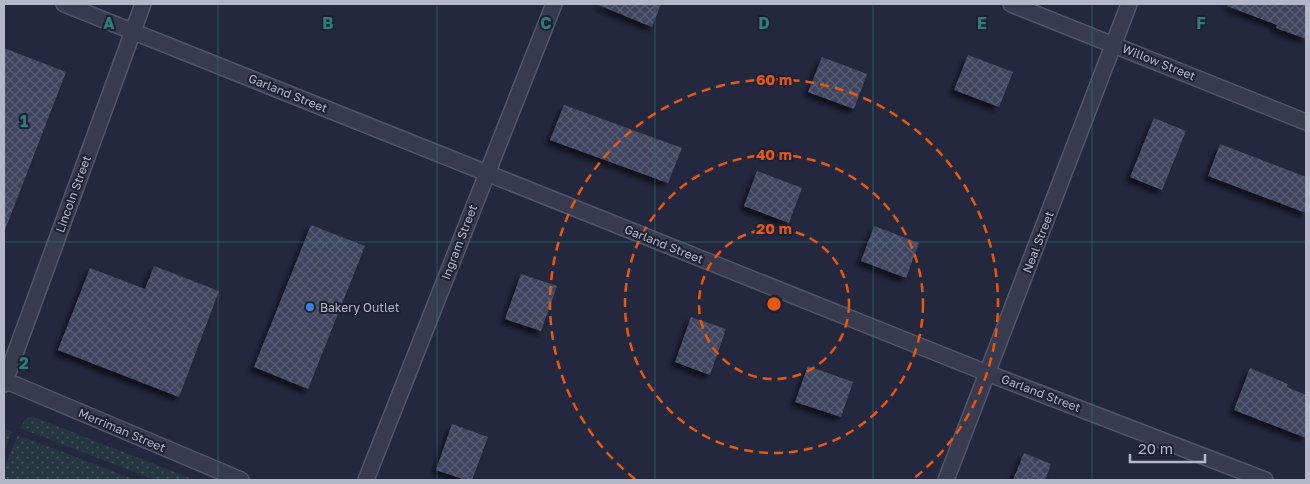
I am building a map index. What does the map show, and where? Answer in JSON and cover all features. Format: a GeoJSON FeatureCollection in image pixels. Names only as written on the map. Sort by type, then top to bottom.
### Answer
{"type":"FeatureCollection","features":[{"type":"Feature","properties":{"kind":"street","name":"Garland Street"},"geometry":{"type":"LineString","coordinates":[[64,4],[988,373],[1266,480]]}},
{"type":"Feature","properties":{"kind":"street","name":"Lincoln Street"},"geometry":{"type":"LineString","coordinates":[[4,382],[143,4]]}},
{"type":"Feature","properties":{"kind":"street","name":"Ingram Street"},"geometry":{"type":"LineString","coordinates":[[366,480],[554,4]]}},
{"type":"Feature","properties":{"kind":"street","name":"Willow Street"},"geometry":{"type":"LineString","coordinates":[[1011,4],[1306,122]]}},
{"type":"Feature","properties":{"kind":"street","name":"Neal Street"},"geometry":{"type":"LineString","coordinates":[[946,480],[1129,4]]}},
{"type":"Feature","properties":{"kind":"street","name":"Merriman Street"},"geometry":{"type":"LineString","coordinates":[[4,382],[241,480]]}},
{"type":"Feature","properties":{"kind":"shaded area"},"geometry":{"type":"Polygon","coordinates":[[[31,416],[195,480],[155,480],[20,428],[24,421],[31,416]]]}},
{"type":"Feature","properties":{"kind":"shaded area"},"geometry":{"type":"Polygon","coordinates":[[[4,428],[12,432],[4,453],[4,428]]]}},
{"type":"Feature","properties":{"kind":"shaded area"},"geometry":{"type":"Polygon","coordinates":[[[18,435],[136,480],[4,480],[4,469],[18,435]]]}},
{"type":"Feature","properties":{"kind":"building"},"geometry":{"type":"Polygon","coordinates":[[[596,4],[661,4],[652,27],[596,4]]]}},
{"type":"Feature","properties":{"kind":"building"},"geometry":{"type":"Polygon","coordinates":[[[1228,4],[1306,4],[1306,39],[1276,28],[1277,25],[1227,6],[1228,4]]]}},
{"type":"Feature","properties":{"kind":"building"},"geometry":{"type":"Polygon","coordinates":[[[4,48],[66,72],[5,230],[4,229],[4,48]]]}},
{"type":"Feature","properties":{"kind":"building"},"geometry":{"type":"Polygon","coordinates":[[[968,55],[1013,72],[999,107],[954,90],[968,55]]]}},
{"type":"Feature","properties":{"kind":"building"},"geometry":{"type":"Polygon","coordinates":[[[822,57],[867,74],[854,109],[808,92],[822,57]]]}},
{"type":"Feature","properties":{"kind":"building"},"geometry":{"type":"Polygon","coordinates":[[[564,105],[682,148],[668,183],[550,140],[564,105]]]}},
{"type":"Feature","properties":{"kind":"building"},"geometry":{"type":"Polygon","coordinates":[[[1154,118],[1186,131],[1162,190],[1130,177],[1154,118]]]}},
{"type":"Feature","properties":{"kind":"building"},"geometry":{"type":"Polygon","coordinates":[[[1220,144],[1306,177],[1306,213],[1208,176],[1220,144]]]}},
{"type":"Feature","properties":{"kind":"building"},"geometry":{"type":"Polygon","coordinates":[[[757,171],[802,188],[789,223],[744,206],[757,171]]]}},
{"type":"Feature","properties":{"kind":"building","name":"Bakery Outlet"},"geometry":{"type":"Polygon","coordinates":[[[311,225],[365,246],[308,389],[254,367],[311,225]]]}},
{"type":"Feature","properties":{"kind":"building"},"geometry":{"type":"Polygon","coordinates":[[[874,226],[919,243],[906,278],[861,261],[874,226]]]}},
{"type":"Feature","properties":{"kind":"building"},"geometry":{"type":"Polygon","coordinates":[[[154,266],[219,291],[179,397],[58,350],[90,268],[145,289],[154,266]]]}},
{"type":"Feature","properties":{"kind":"building"},"geometry":{"type":"Polygon","coordinates":[[[521,274],[557,286],[541,331],[505,319],[521,274]]]}},
{"type":"Feature","properties":{"kind":"building"},"geometry":{"type":"Polygon","coordinates":[[[691,317],[726,329],[710,375],[675,362],[691,317]]]}},
{"type":"Feature","properties":{"kind":"building"},"geometry":{"type":"Polygon","coordinates":[[[808,366],[853,382],[841,417],[795,402],[808,366]]]}},
{"type":"Feature","properties":{"kind":"building"},"geometry":{"type":"Polygon","coordinates":[[[1250,368],[1288,384],[1287,387],[1306,395],[1306,438],[1234,410],[1250,368]]]}},
{"type":"Feature","properties":{"kind":"building"},"geometry":{"type":"Polygon","coordinates":[[[452,424],[488,437],[472,480],[466,480],[436,470],[452,424]]]}},
{"type":"Feature","properties":{"kind":"building"},"geometry":{"type":"Polygon","coordinates":[[[1024,453],[1051,464],[1045,480],[1013,480],[1024,453]]]}},
{"type":"Feature","properties":{"kind":"place","name":"Bakery Outlet"},"geometry":{"type":"Point","coordinates":[310,307]}}]}
